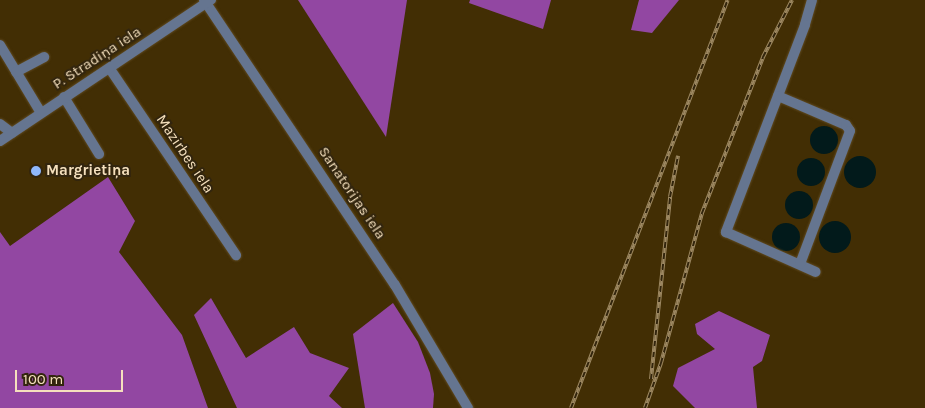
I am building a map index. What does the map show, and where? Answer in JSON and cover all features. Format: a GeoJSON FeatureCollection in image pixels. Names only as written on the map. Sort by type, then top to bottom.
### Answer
{"type":"FeatureCollection","features":[{"type":"Feature","properties":{"kind":"street"},"geometry":{"type":"LineString","coordinates":[[812,0],[806,21],[726,232],[816,272]]}},
{"type":"Feature","properties":{"kind":"street","name":"P. Stradiņa iela"},"geometry":{"type":"LineString","coordinates":[[0,141],[110,69],[207,1]]}},
{"type":"Feature","properties":{"kind":"street","name":"Sanatorijas iela"},"geometry":{"type":"LineString","coordinates":[[207,1],[395,285],[468,408]]}},
{"type":"Feature","properties":{"kind":"street"},"geometry":{"type":"LineString","coordinates":[[1,49],[41,113]]}},
{"type":"Feature","properties":{"kind":"street"},"geometry":{"type":"LineString","coordinates":[[16,72],[44,57]]}},
{"type":"Feature","properties":{"kind":"street","name":"Mazirbes iela"},"geometry":{"type":"LineString","coordinates":[[110,69],[236,255]]}},
{"type":"Feature","properties":{"kind":"street"},"geometry":{"type":"LineString","coordinates":[[778,96],[846,125],[850,131],[800,264]]}},
{"type":"Feature","properties":{"kind":"street"},"geometry":{"type":"LineString","coordinates":[[64,98],[99,154]]}},
{"type":"Feature","properties":{"kind":"street"},"geometry":{"type":"LineString","coordinates":[[0,124],[12,133]]}},
{"type":"Feature","properties":{"kind":"shaded area"},"geometry":{"type":"Polygon","coordinates":[[[298,0],[407,0],[386,137],[298,0]]]}},
{"type":"Feature","properties":{"kind":"shaded area"},"geometry":{"type":"Polygon","coordinates":[[[470,0],[551,0],[543,29],[469,3],[470,0]]]}},
{"type":"Feature","properties":{"kind":"shaded area"},"geometry":{"type":"Polygon","coordinates":[[[639,0],[679,0],[652,33],[631,30],[639,0]]]}},
{"type":"Feature","properties":{"kind":"shaded area"},"geometry":{"type":"Polygon","coordinates":[[[108,177],[135,221],[119,252],[182,335],[208,408],[0,408],[0,232],[10,246],[108,177]]]}},
{"type":"Feature","properties":{"kind":"shaded area"},"geometry":{"type":"Polygon","coordinates":[[[211,298],[246,358],[294,327],[310,353],[349,368],[329,396],[342,408],[237,408],[194,315],[211,298]]]}},
{"type":"Feature","properties":{"kind":"shaded area"},"geometry":{"type":"Polygon","coordinates":[[[393,303],[418,342],[430,373],[434,394],[433,408],[365,408],[353,334],[393,303]]]}},
{"type":"Feature","properties":{"kind":"shaded area"},"geometry":{"type":"Polygon","coordinates":[[[719,311],[770,335],[762,361],[753,367],[757,408],[695,408],[673,386],[678,368],[715,349],[697,334],[695,324],[719,311]]]}},
{"type":"Feature","properties":{"kind":"water"},"geometry":{"type":"Polygon","coordinates":[[[824,126],[834,130],[838,140],[834,150],[824,154],[814,150],[810,140],[814,130],[824,126]]]}},
{"type":"Feature","properties":{"kind":"water"},"geometry":{"type":"Polygon","coordinates":[[[860,156],[866,157],[871,161],[875,166],[875,178],[871,183],[866,187],[860,188],[854,187],[849,183],[845,178],[844,172],[845,166],[849,161],[854,157],[860,156]]]}},
{"type":"Feature","properties":{"kind":"water"},"geometry":{"type":"Polygon","coordinates":[[[811,158],[821,162],[825,172],[821,182],[811,186],[801,182],[797,172],[801,162],[811,158]]]}},
{"type":"Feature","properties":{"kind":"water"},"geometry":{"type":"Polygon","coordinates":[[[799,191],[809,195],[813,205],[809,215],[799,219],[789,215],[785,205],[789,195],[799,191]]]}},
{"type":"Feature","properties":{"kind":"water"},"geometry":{"type":"Polygon","coordinates":[[[835,221],[841,222],[846,226],[850,231],[850,243],[846,248],[841,252],[835,253],[829,252],[824,248],[820,243],[819,237],[820,231],[824,226],[829,222],[835,221]]]}},
{"type":"Feature","properties":{"kind":"water"},"geometry":{"type":"Polygon","coordinates":[[[786,223],[796,227],[800,237],[796,247],[786,251],[776,247],[772,237],[776,227],[786,223]]]}},
{"type":"Feature","properties":{"kind":"railway"},"geometry":{"type":"LineString","coordinates":[[571,408],[728,0]]}},
{"type":"Feature","properties":{"kind":"railway"},"geometry":{"type":"LineString","coordinates":[[645,408],[661,363],[702,213],[763,57],[792,0]]}},
{"type":"Feature","properties":{"kind":"railway"},"geometry":{"type":"LineString","coordinates":[[651,379],[670,197],[678,156]]}},
{"type":"Feature","properties":{"kind":"place","name":"Margrietiņa"},"geometry":{"type":"Point","coordinates":[36,171]}}]}
